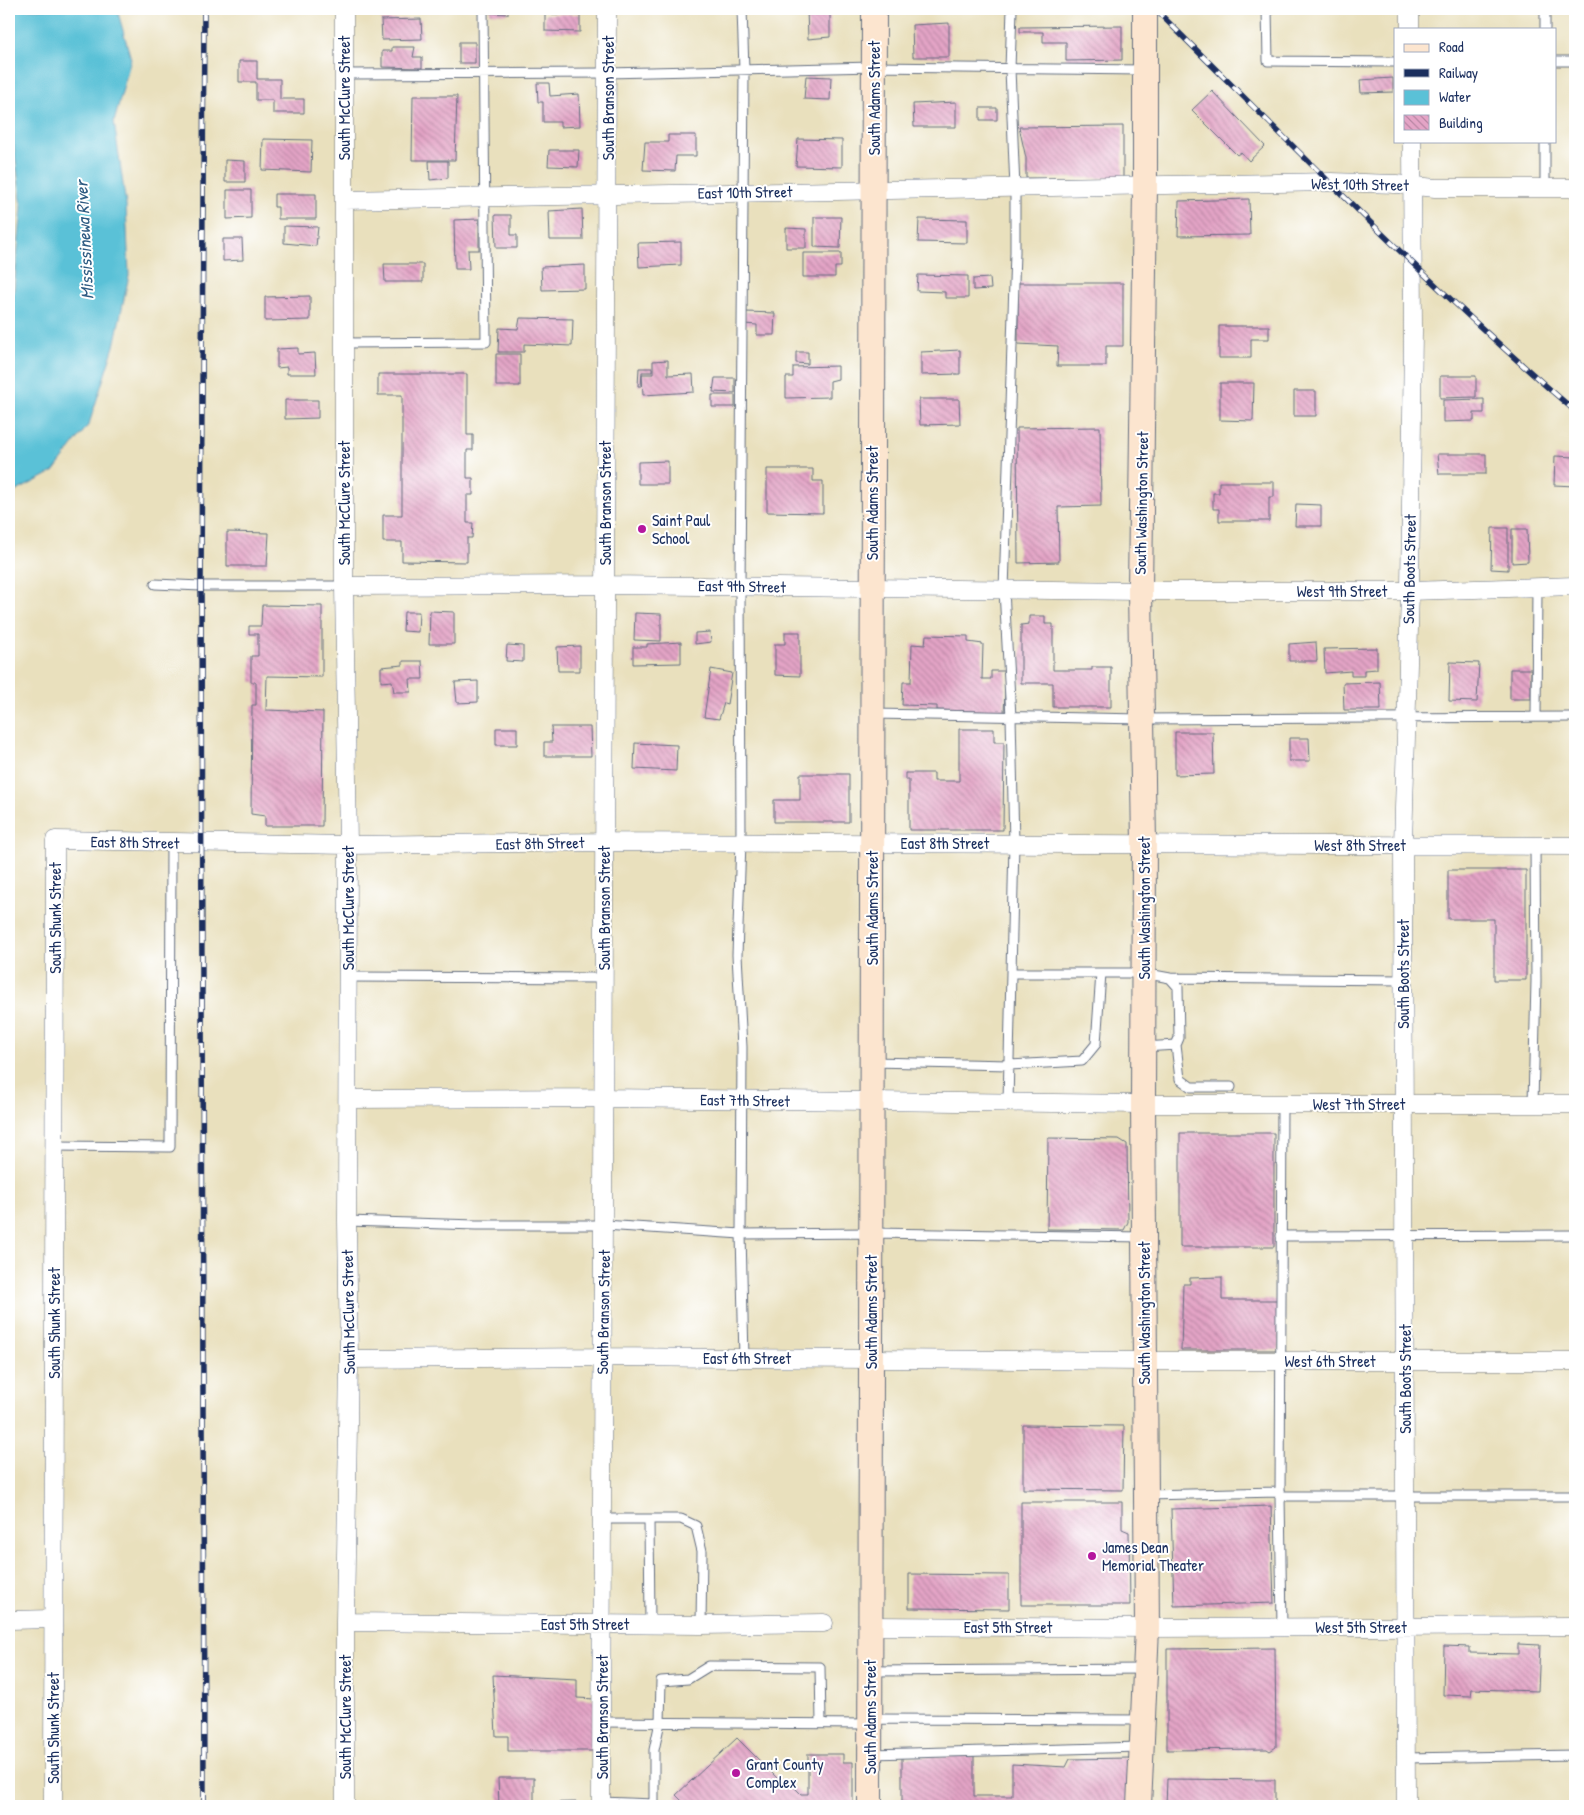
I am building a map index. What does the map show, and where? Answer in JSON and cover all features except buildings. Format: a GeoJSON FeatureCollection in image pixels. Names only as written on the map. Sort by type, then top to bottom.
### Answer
{"type":"FeatureCollection","features":[{"type":"Feature","properties":{"kind":"main road","name":"South Adams Street"},"geometry":{"type":"LineString","coordinates":[[870,1806],[874,9]]}},
{"type":"Feature","properties":{"kind":"main road","name":"South Washington Street"},"geometry":{"type":"LineString","coordinates":[[1139,1806],[1147,1628],[1143,1104],[1144,844],[1140,591],[1145,187],[1145,9]]}},
{"type":"Feature","properties":{"kind":"street","name":"South McClure Street"},"geometry":{"type":"LineString","coordinates":[[344,9],[344,586],[348,845],[347,1220],[349,1359],[345,1622],[345,1806]]}},
{"type":"Feature","properties":{"kind":"street","name":"South Branson Street"},"geometry":{"type":"LineString","coordinates":[[601,1804],[608,194],[607,9]]}},
{"type":"Feature","properties":{"kind":"street"},"geometry":{"type":"LineString","coordinates":[[1410,9],[1410,28]]}},
{"type":"Feature","properties":{"kind":"street","name":"South Boots Street"},"geometry":{"type":"LineString","coordinates":[[1406,1806],[1403,845],[1410,591],[1412,142]]}},
{"type":"Feature","properties":{"kind":"street","name":"West 10th Street"},"geometry":{"type":"LineString","coordinates":[[1145,187],[1330,182],[1435,188],[1575,188]]}},
{"type":"Feature","properties":{"kind":"street","name":"East 10th Street"},"geometry":{"type":"LineString","coordinates":[[344,200],[874,189],[1145,187]]}},
{"type":"Feature","properties":{"kind":"street","name":"East 9th Street"},"geometry":{"type":"LineString","coordinates":[[344,586],[605,585],[1140,591]]}},
{"type":"Feature","properties":{"kind":"street","name":"West 9th Street"},"geometry":{"type":"LineString","coordinates":[[1140,591],[1410,591],[1575,586]]}},
{"type":"Feature","properties":{"kind":"street","name":"East 8th Street"},"geometry":{"type":"LineString","coordinates":[[56,840],[348,845],[604,842],[1144,844]]}},
{"type":"Feature","properties":{"kind":"street","name":"South Shunk Street"},"geometry":{"type":"LineString","coordinates":[[53,1806],[56,840]]}},
{"type":"Feature","properties":{"kind":"street","name":"West 8th Street"},"geometry":{"type":"LineString","coordinates":[[1144,844],[1575,846]]}},
{"type":"Feature","properties":{"kind":"street","name":"East 7th Street"},"geometry":{"type":"LineString","coordinates":[[348,1099],[603,1098],[1143,1104]]}},
{"type":"Feature","properties":{"kind":"street","name":"West 7th Street"},"geometry":{"type":"LineString","coordinates":[[1143,1104],[1575,1104]]}},
{"type":"Feature","properties":{"kind":"street","name":"East 6th Street"},"geometry":{"type":"LineString","coordinates":[[349,1359],[602,1357],[1145,1361]]}},
{"type":"Feature","properties":{"kind":"street","name":"West 6th Street"},"geometry":{"type":"LineString","coordinates":[[1145,1361],[1575,1361]]}},
{"type":"Feature","properties":{"kind":"street"},"geometry":{"type":"LineString","coordinates":[[9,1620],[53,1620]]}},
{"type":"Feature","properties":{"kind":"street","name":"East 5th Street"},"geometry":{"type":"LineString","coordinates":[[345,1622],[701,1625],[824,1623]]}},
{"type":"Feature","properties":{"kind":"street","name":"East 5th Street"},"geometry":{"type":"LineString","coordinates":[[870,1626],[1147,1628]]}},
{"type":"Feature","properties":{"kind":"street","name":"West 5th Street"},"geometry":{"type":"LineString","coordinates":[[1147,1628],[1575,1626]]}},
{"type":"Feature","properties":{"kind":"lane"},"geometry":{"type":"LineString","coordinates":[[344,343],[486,342],[483,9]]}},
{"type":"Feature","properties":{"kind":"lane"},"geometry":{"type":"LineString","coordinates":[[742,9],[744,70],[740,586],[741,842],[737,955],[742,1047],[741,1234],[744,1358]]}},
{"type":"Feature","properties":{"kind":"lane"},"geometry":{"type":"LineString","coordinates":[[1008,1103],[1014,843],[1012,717],[1004,590],[1015,188],[1010,68],[1012,9]]}},
{"type":"Feature","properties":{"kind":"lane"},"geometry":{"type":"LineString","coordinates":[[1267,9],[1268,61],[1394,62]]}},
{"type":"Feature","properties":{"kind":"lane"},"geometry":{"type":"LineString","coordinates":[[1545,9],[1545,28]]}},
{"type":"Feature","properties":{"kind":"lane"},"geometry":{"type":"LineString","coordinates":[[1556,61],[1575,61]]}},
{"type":"Feature","properties":{"kind":"lane"},"geometry":{"type":"LineString","coordinates":[[344,74],[608,73],[874,67],[1145,70]]}},
{"type":"Feature","properties":{"kind":"lane"},"geometry":{"type":"LineString","coordinates":[[1545,142],[1545,188]]}},
{"type":"Feature","properties":{"kind":"lane"},"geometry":{"type":"LineString","coordinates":[[155,584],[201,586],[344,586]]}},
{"type":"Feature","properties":{"kind":"lane"},"geometry":{"type":"LineString","coordinates":[[1536,717],[1537,588]]}},
{"type":"Feature","properties":{"kind":"lane"},"geometry":{"type":"LineString","coordinates":[[872,714],[1142,719],[1575,717]]}},
{"type":"Feature","properties":{"kind":"lane"},"geometry":{"type":"LineString","coordinates":[[54,1146],[170,1147],[171,843]]}},
{"type":"Feature","properties":{"kind":"lane"},"geometry":{"type":"LineString","coordinates":[[1533,1104],[1536,981],[1535,846]]}},
{"type":"Feature","properties":{"kind":"lane"},"geometry":{"type":"LineString","coordinates":[[1011,972],[1143,973],[1170,978],[1403,980]]}},
{"type":"Feature","properties":{"kind":"lane"},"geometry":{"type":"LineString","coordinates":[[871,1062],[1009,1065],[1082,1061],[1096,1044],[1101,973]]}},
{"type":"Feature","properties":{"kind":"lane"},"geometry":{"type":"LineString","coordinates":[[348,977],[604,978]]}},
{"type":"Feature","properties":{"kind":"lane"},"geometry":{"type":"LineString","coordinates":[[1170,978],[1178,987],[1179,1038],[1176,1045],[1180,1079],[1192,1087],[1231,1087]]}},
{"type":"Feature","properties":{"kind":"lane"},"geometry":{"type":"LineString","coordinates":[[1143,1047],[1176,1045]]}},
{"type":"Feature","properties":{"kind":"lane"},"geometry":{"type":"LineString","coordinates":[[1282,1104],[1280,1361],[1282,1627]]}},
{"type":"Feature","properties":{"kind":"lane"},"geometry":{"type":"LineString","coordinates":[[347,1220],[476,1225],[604,1224],[741,1234],[871,1232],[1144,1237]]}},
{"type":"Feature","properties":{"kind":"lane"},"geometry":{"type":"LineString","coordinates":[[1281,1236],[1575,1235]]}},
{"type":"Feature","properties":{"kind":"lane"},"geometry":{"type":"LineString","coordinates":[[1146,1495],[1575,1496]]}},
{"type":"Feature","properties":{"kind":"lane"},"geometry":{"type":"LineString","coordinates":[[602,1519],[681,1519],[696,1526],[702,1551],[701,1625]]}},
{"type":"Feature","properties":{"kind":"lane"},"geometry":{"type":"LineString","coordinates":[[649,1519],[650,1624]]}},
{"type":"Feature","properties":{"kind":"lane"},"geometry":{"type":"LineString","coordinates":[[601,1804],[654,1804],[654,1750],[660,1722],[661,1681],[688,1679],[709,1666],[820,1667],[821,1723]]}},
{"type":"Feature","properties":{"kind":"lane"},"geometry":{"type":"LineString","coordinates":[[870,1671],[1145,1668]]}},
{"type":"Feature","properties":{"kind":"lane"},"geometry":{"type":"LineString","coordinates":[[602,1722],[821,1723],[870,1721],[1143,1720]]}},
{"type":"Feature","properties":{"kind":"lane"},"geometry":{"type":"LineString","coordinates":[[870,1754],[1141,1747]]}},
{"type":"Feature","properties":{"kind":"lane"},"geometry":{"type":"LineString","coordinates":[[1406,1758],[1575,1755]]}},
{"type":"Feature","properties":{"kind":"water","name":"Mississinewa River"},"geometry":{"type":"Polygon","coordinates":[[[9,9],[117,9],[131,59],[114,122],[126,205],[129,275],[114,346],[89,424],[53,472],[9,495],[9,313],[13,301],[22,207],[9,109],[9,9]]]}},
{"type":"Feature","properties":{"kind":"railway"},"geometry":{"type":"LineString","coordinates":[[204,9],[201,586],[204,1806]]}},
{"type":"Feature","properties":{"kind":"railway"},"geometry":{"type":"LineString","coordinates":[[1155,9],[1414,264],[1520,363],[1575,411]]}},
{"type":"Feature","properties":{"kind":"place","name":"Saint Paul School"},"geometry":{"type":"Point","coordinates":[642,529]}},
{"type":"Feature","properties":{"kind":"place","name":"James Dean Memorial Theater"},"geometry":{"type":"Point","coordinates":[1092,1556]}},
{"type":"Feature","properties":{"kind":"place","name":"Grant County Complex"},"geometry":{"type":"Point","coordinates":[736,1773]}}]}
